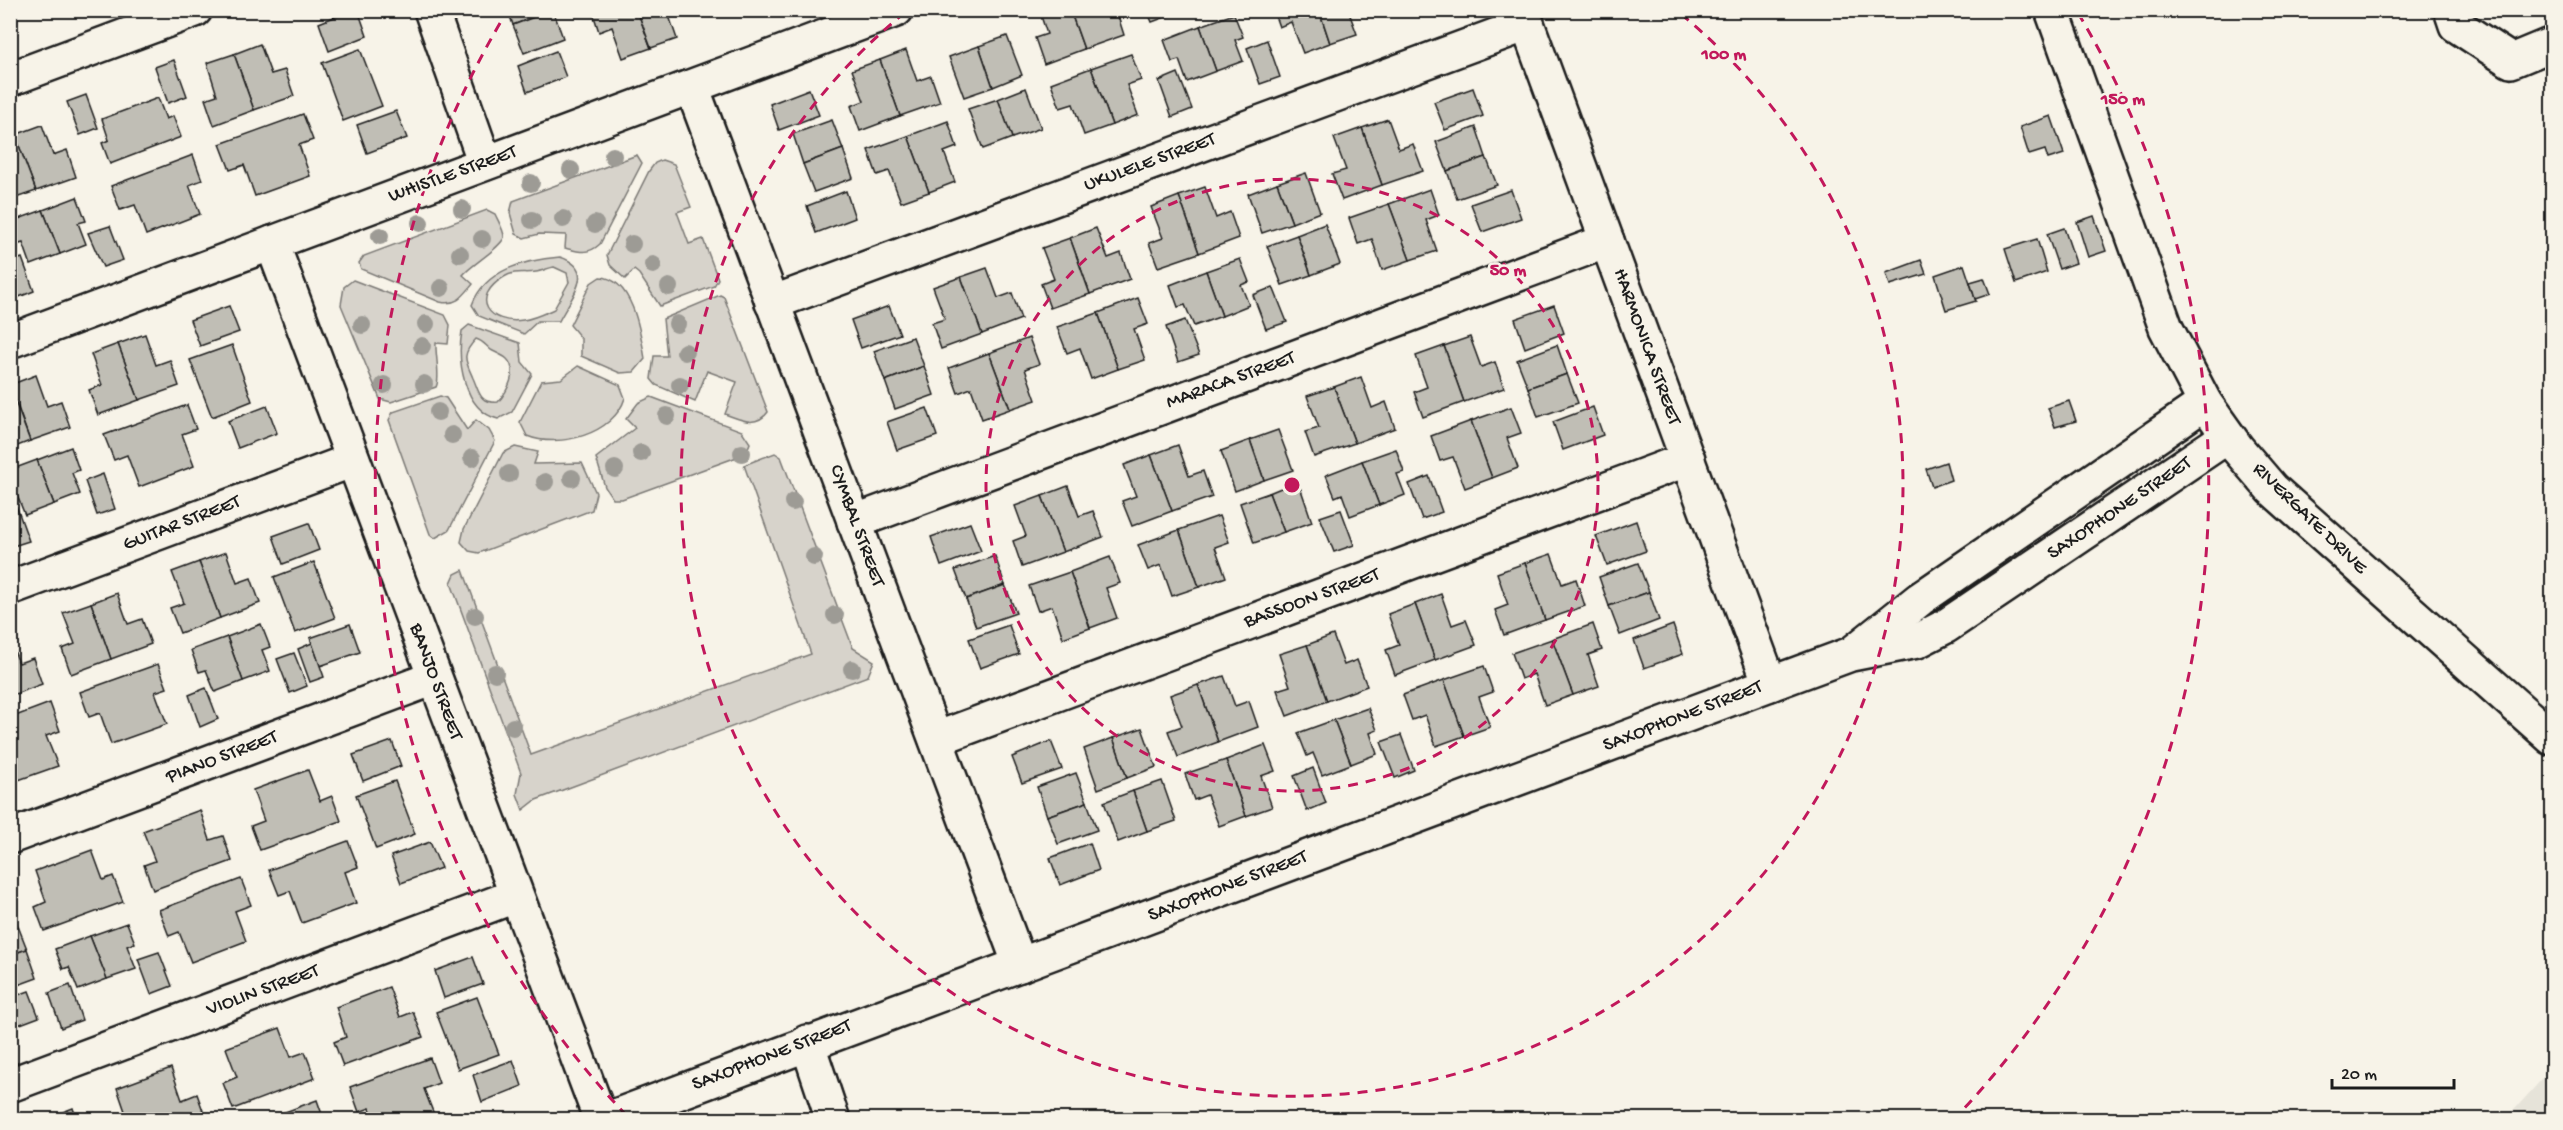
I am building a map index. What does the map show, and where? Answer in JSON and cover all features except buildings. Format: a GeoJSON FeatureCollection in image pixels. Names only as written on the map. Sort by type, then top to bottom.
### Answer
{"type":"FeatureCollection","features":[{"type":"Feature","properties":{"kind":"street"},"geometry":{"type":"LineString","coordinates":[[10,80],[195,10]]}},
{"type":"Feature","properties":{"kind":"street"},"geometry":{"type":"LineString","coordinates":[[431,10],[485,163]]}},
{"type":"Feature","properties":{"kind":"street","name":"WHISTLE STREET"},"geometry":{"type":"LineString","coordinates":[[10,341],[896,10]]}},
{"type":"Feature","properties":{"kind":"street","name":"RIVERGATE DRIVE"},"geometry":{"type":"LineString","coordinates":[[2052,10],[2166,328],[2205,403],[2228,436],[2272,489],[2553,738]]}},
{"type":"Feature","properties":{"kind":"street"},"geometry":{"type":"LineString","coordinates":[[2451,10],[2456,25],[2511,61],[2553,44]]}},
{"type":"Feature","properties":{"kind":"street","name":"HARMONICA STREET"},"geometry":{"type":"LineString","coordinates":[[1524,17],[1770,684]]}},
{"type":"Feature","properties":{"kind":"street","name":"UKULELE STREET"},"geometry":{"type":"LineString","coordinates":[[772,303],[1524,17]]}},
{"type":"Feature","properties":{"kind":"street","name":"CYMBAL STREET"},"geometry":{"type":"LineString","coordinates":[[692,87],[1020,965]]}},
{"type":"Feature","properties":{"kind":"street","name":"MARACA STREET"},"geometry":{"type":"LineString","coordinates":[[854,522],[1607,241]]}},
{"type":"Feature","properties":{"kind":"street","name":"BANJO STREET"},"geometry":{"type":"LineString","coordinates":[[272,243],[515,896],[603,1119]]}},
{"type":"Feature","properties":{"kind":"street","name":"SAXOPHONE STREET"},"geometry":{"type":"LineString","coordinates":[[1851,654],[1920,599],[2205,403]]}},
{"type":"Feature","properties":{"kind":"street","name":"SAXOPHONE STREET"},"geometry":{"type":"LineString","coordinates":[[603,1119],[1851,654],[1917,641],[1946,626],[2228,436]]}},
{"type":"Feature","properties":{"kind":"street","name":"BASSOON STREET"},"geometry":{"type":"LineString","coordinates":[[936,740],[1688,459]]}},
{"type":"Feature","properties":{"kind":"street","name":"GUITAR STREET"},"geometry":{"type":"LineString","coordinates":[[10,588],[353,460]]}},
{"type":"Feature","properties":{"kind":"street","name":"PIANO STREET"},"geometry":{"type":"LineString","coordinates":[[10,837],[434,678]]}},
{"type":"Feature","properties":{"kind":"street","name":"VIOLIN STREET"},"geometry":{"type":"LineString","coordinates":[[10,1085],[515,896]]}},
{"type":"Feature","properties":{"kind":"street"},"geometry":{"type":"LineString","coordinates":[[807,1042],[833,1119]]}},
{"type":"Feature","properties":{"kind":"shaded area"},"geometry":{"type":"Polygon","coordinates":[[[637,155],[642,163],[600,244],[592,250],[584,252],[565,248],[566,235],[539,234],[524,238],[516,234],[510,213],[513,201],[637,155]]]}},
{"type":"Feature","properties":{"kind":"shaded area"},"geometry":{"type":"Polygon","coordinates":[[[662,160],[674,164],[691,207],[677,212],[689,244],[703,239],[718,279],[714,286],[660,306],[639,274],[634,270],[625,279],[610,265],[607,255],[649,171],[655,163],[662,160]]]}},
{"type":"Feature","properties":{"kind":"shaded area"},"geometry":{"type":"Polygon","coordinates":[[[487,210],[495,214],[504,237],[463,275],[473,284],[463,296],[451,303],[440,302],[361,269],[359,263],[364,256],[487,210]]]}},
{"type":"Feature","properties":{"kind":"shaded area"},"geometry":{"type":"Polygon","coordinates":[[[560,257],[571,262],[578,269],[580,276],[575,293],[559,321],[538,321],[524,334],[479,316],[472,305],[486,283],[508,269],[534,261],[560,257]],[[554,267],[536,272],[508,275],[493,285],[487,293],[488,308],[493,314],[511,320],[535,317],[554,309],[569,282],[567,273],[554,267]]]}},
{"type":"Feature","properties":{"kind":"shaded area"},"geometry":{"type":"Polygon","coordinates":[[[600,277],[611,280],[620,287],[628,297],[633,309],[645,359],[634,372],[620,373],[581,356],[581,338],[570,325],[591,283],[600,277]]]}},
{"type":"Feature","properties":{"kind":"shaded area"},"geometry":{"type":"Polygon","coordinates":[[[353,280],[445,315],[450,325],[448,344],[436,343],[438,378],[436,387],[391,402],[380,399],[341,305],[344,287],[353,280]]]}},
{"type":"Feature","properties":{"kind":"shaded area"},"geometry":{"type":"Polygon","coordinates":[[[720,295],[724,297],[768,412],[759,420],[748,421],[725,414],[737,382],[707,371],[695,402],[656,385],[651,379],[654,356],[667,356],[663,319],[720,295]]]}},
{"type":"Feature","properties":{"kind":"shaded area"},"geometry":{"type":"Polygon","coordinates":[[[469,325],[520,343],[522,362],[532,374],[512,412],[498,419],[486,414],[470,395],[462,369],[462,331],[469,325]],[[476,339],[466,354],[467,363],[483,399],[498,402],[505,393],[512,369],[505,358],[476,339]]]}},
{"type":"Feature","properties":{"kind":"shaded area"},"geometry":{"type":"Polygon","coordinates":[[[578,366],[620,385],[625,398],[619,411],[610,421],[584,435],[554,441],[527,436],[520,422],[541,381],[561,379],[578,366]]]}},
{"type":"Feature","properties":{"kind":"shaded area"},"geometry":{"type":"Polygon","coordinates":[[[440,396],[446,398],[467,430],[476,420],[489,430],[495,441],[449,530],[435,538],[430,534],[389,420],[393,412],[440,396]]]}},
{"type":"Feature","properties":{"kind":"shaded area"},"geometry":{"type":"Polygon","coordinates":[[[651,397],[742,431],[750,443],[748,448],[737,457],[622,499],[613,499],[605,487],[596,458],[635,428],[626,419],[638,403],[651,397]]]}},
{"type":"Feature","properties":{"kind":"shaded area"},"geometry":{"type":"Polygon","coordinates":[[[515,447],[538,452],[534,464],[582,463],[596,493],[592,510],[479,553],[469,551],[461,542],[464,529],[503,453],[515,447]]]}},
{"type":"Feature","properties":{"kind":"shaded area"},"geometry":{"type":"Polygon","coordinates":[[[775,453],[781,457],[853,648],[874,661],[868,676],[536,800],[523,810],[517,794],[521,773],[451,583],[455,574],[463,570],[531,755],[811,654],[744,465],[775,453]]]}},
{"type":"Feature","properties":{"kind":"shaded area"},"geometry":{"type":"Polygon","coordinates":[[[2552,1068],[2552,1119],[2506,1119],[2552,1068]]]}}]}
